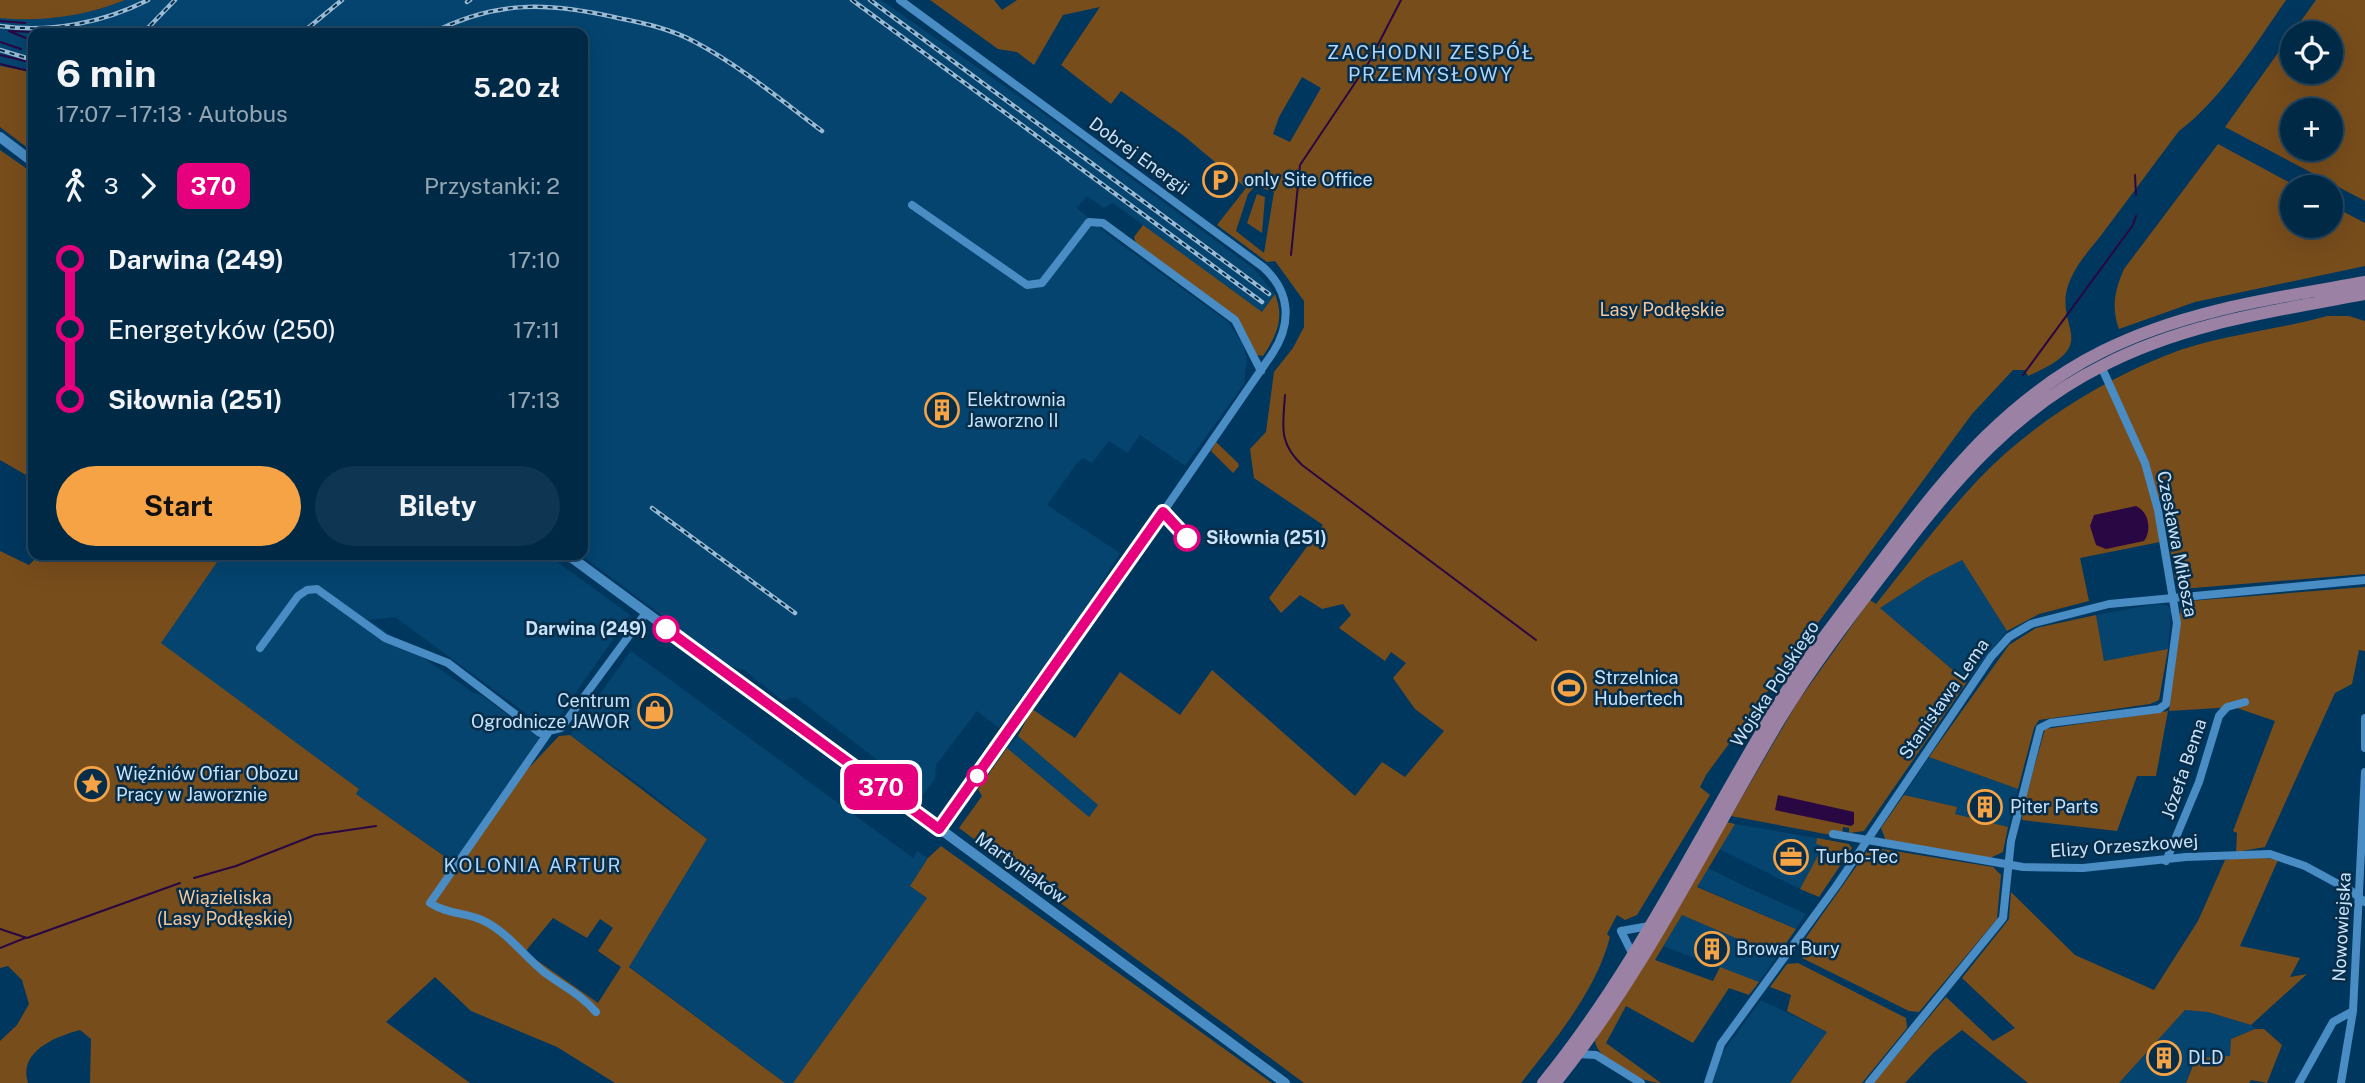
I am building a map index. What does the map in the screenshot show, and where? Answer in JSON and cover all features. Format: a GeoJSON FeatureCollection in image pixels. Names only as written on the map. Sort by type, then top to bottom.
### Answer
{"type":"FeatureCollection","features":[{"type":"Feature","properties":{"kind":"main road"},"geometry":{"type":"LineString","coordinates":[[0,137],[28,158]]}},
{"type":"Feature","properties":{"kind":"main road"},"geometry":{"type":"LineString","coordinates":[[2098,360],[2136,335],[2200,314],[2365,282]]}},
{"type":"Feature","properties":{"kind":"main road"},"geometry":{"type":"LineString","coordinates":[[2098,360],[2209,324],[2365,295]]}},
{"type":"Feature","properties":{"kind":"main road","name":"Wojska Polskiego"},"geometry":{"type":"LineString","coordinates":[[1543,1083],[1598,1010],[1633,955],[1794,681],[1919,511],[1963,458],[2005,415],[2045,384],[2098,360]]}},
{"type":"Feature","properties":{"kind":"main road","name":"Wojska Polskiego"},"geometry":{"type":"LineString","coordinates":[[1555,1083],[1637,966],[1802,684],[1890,564],[1943,496],[1991,444],[2098,360]]}},
{"type":"Feature","properties":{"kind":"main road","name":"Martyniaków"},"geometry":{"type":"LineString","coordinates":[[575,560],[1285,1083]]}},
{"type":"Feature","properties":{"kind":"street","name":"Dobrej Energii"},"geometry":{"type":"LineString","coordinates":[[901,0],[1271,275],[1283,293],[1287,318],[1281,340],[1261,371],[939,829]]}},
{"type":"Feature","properties":{"kind":"street"},"geometry":{"type":"LineString","coordinates":[[912,205],[1027,285],[1033,286],[1042,283],[1089,222],[1103,223],[1235,320],[1261,371]]}},
{"type":"Feature","properties":{"kind":"street","name":"Czesława Miłosza"},"geometry":{"type":"LineString","coordinates":[[1869,1083],[2000,925],[2007,906],[2009,850],[2042,726],[2159,709],[2166,704],[2176,635],[2174,597],[2153,485],[2098,360]]}},
{"type":"Feature","properties":{"kind":"street","name":"Stanisława Lema"},"geometry":{"type":"LineString","coordinates":[[1708,1083],[1721,1044],[1837,885],[1991,657],[2009,637],[2043,619],[2109,604],[2365,580]]}},
{"type":"Feature","properties":{"kind":"street"},"geometry":{"type":"LineString","coordinates":[[260,648],[298,596],[307,590],[317,589],[385,638],[448,663],[540,733],[548,733],[561,728],[645,614]]}},
{"type":"Feature","properties":{"kind":"street","name":"Józefa Bema"},"geometry":{"type":"LineString","coordinates":[[2166,861],[2199,782],[2219,716],[2227,707],[2245,702]]}},
{"type":"Feature","properties":{"kind":"street"},"geometry":{"type":"LineString","coordinates":[[2365,719],[2365,748]]}},
{"type":"Feature","properties":{"kind":"street"},"geometry":{"type":"LineString","coordinates":[[548,733],[430,903],[445,913],[475,918],[496,927],[545,973],[580,993],[596,1012]]}},
{"type":"Feature","properties":{"kind":"street","name":"Nowowiejska"},"geometry":{"type":"LineString","coordinates":[[2340,1083],[2353,1011],[2354,966],[2361,899],[2365,772]]}},
{"type":"Feature","properties":{"kind":"street","name":"Elizy Orzeszkowej"},"geometry":{"type":"LineString","coordinates":[[1833,834],[2007,865],[2083,868],[2270,854],[2305,866],[2361,899]]}},
{"type":"Feature","properties":{"kind":"street"},"geometry":{"type":"LineString","coordinates":[[1633,955],[1621,931],[1650,926]]}},
{"type":"Feature","properties":{"kind":"street"},"geometry":{"type":"LineString","coordinates":[[2354,966],[2365,966]]}},
{"type":"Feature","properties":{"kind":"street"},"geometry":{"type":"LineString","coordinates":[[2299,1083],[2333,1022],[2343,1013],[2353,1011]]}},
{"type":"Feature","properties":{"kind":"street"},"geometry":{"type":"LineString","coordinates":[[1588,1039],[1596,1055]]}},
{"type":"Feature","properties":{"kind":"street"},"geometry":{"type":"LineString","coordinates":[[1577,1054],[1596,1055],[1641,1083]]}},
{"type":"Feature","properties":{"kind":"shaded area","name":"Elektrownia Jaworzno II"},"geometry":{"type":"Polygon","coordinates":[[[125,0],[881,0],[1040,111],[1254,269],[1275,294],[1262,313],[1113,203],[1104,208],[1087,196],[1077,208],[1107,234],[1228,322],[1243,344],[1247,360],[1244,384],[1185,466],[1140,435],[1127,453],[1109,441],[1092,463],[1083,458],[1077,463],[1047,505],[1120,553],[1081,615],[999,728],[977,711],[936,765],[935,779],[923,795],[795,697],[783,701],[744,670],[730,666],[588,560],[588,28],[28,28],[28,71],[0,66],[0,18],[54,18],[97,10],[125,0]]]}},
{"type":"Feature","properties":{"kind":"shaded area"},"geometry":{"type":"Polygon","coordinates":[[[2136,506],[2144,512],[2148,522],[2144,541],[2106,549],[2096,545],[2090,526],[2094,515],[2136,506]]]}},
{"type":"Feature","properties":{"kind":"shaded area"},"geometry":{"type":"Polygon","coordinates":[[[218,560],[555,560],[630,615],[554,724],[542,725],[395,617],[369,620],[474,693],[481,695],[542,740],[455,863],[356,794],[359,789],[160,643],[218,560]]]}},
{"type":"Feature","properties":{"kind":"shaded area"},"geometry":{"type":"Polygon","coordinates":[[[1962,560],[2007,631],[1967,682],[1880,608],[1928,577],[1962,560]]]}},
{"type":"Feature","properties":{"kind":"shaded area"},"geometry":{"type":"Polygon","coordinates":[[[2156,604],[2167,605],[2171,611],[2168,649],[2104,661],[2096,615],[2156,604]]]}},
{"type":"Feature","properties":{"kind":"shaded area"},"geometry":{"type":"Polygon","coordinates":[[[631,651],[913,858],[917,851],[928,858],[910,886],[927,898],[793,1083],[785,1083],[629,966],[707,839],[643,787],[570,735],[631,651]]]}},
{"type":"Feature","properties":{"kind":"shaded area"},"geometry":{"type":"Polygon","coordinates":[[[1018,736],[1098,805],[1089,817],[1007,748],[1018,736]]]}},
{"type":"Feature","properties":{"kind":"shaded area"},"geometry":{"type":"Polygon","coordinates":[[[1929,757],[2018,789],[2008,827],[1954,814],[1956,807],[1904,795],[1929,757]]]}},
{"type":"Feature","properties":{"kind":"shaded area"},"geometry":{"type":"Polygon","coordinates":[[[1778,795],[1854,812],[1854,824],[1851,826],[1775,810],[1778,795]]]}},
{"type":"Feature","properties":{"kind":"shaded area","name":"Turbo-Tec"},"geometry":{"type":"Polygon","coordinates":[[[1735,824],[1817,838],[1816,844],[1824,845],[1800,889],[1719,849],[1735,824]]]}},
{"type":"Feature","properties":{"kind":"shaded area"},"geometry":{"type":"Polygon","coordinates":[[[1708,868],[1806,914],[1796,929],[1697,886],[1708,868]]]}},
{"type":"Feature","properties":{"kind":"shaded area"},"geometry":{"type":"Polygon","coordinates":[[[1682,915],[1777,956],[1759,982],[1663,946],[1682,915]]]}},
{"type":"Feature","properties":{"kind":"shaded area"},"geometry":{"type":"Polygon","coordinates":[[[1761,1000],[1827,1032],[1790,1083],[1713,1083],[1720,1056],[1761,1000]]]}},
{"type":"Feature","properties":{"kind":"shaded area"},"geometry":{"type":"Polygon","coordinates":[[[2185,1010],[2208,1012],[2251,1025],[2255,1029],[2231,1039],[2231,1056],[2191,1067],[2186,1083],[2119,1083],[2185,1010]]]}},
{"type":"Feature","properties":{"kind":"green space"},"geometry":{"type":"Polygon","coordinates":[[[0,0],[125,0],[79,14],[32,19],[0,18],[0,0]]]}},
{"type":"Feature","properties":{"kind":"green space","name":"Lasy Podłęskie"},"geometry":{"type":"Polygon","coordinates":[[[930,0],[994,0],[1002,10],[1017,0],[2286,0],[2237,70],[2209,104],[2179,131],[2076,268],[2066,292],[2071,342],[2066,353],[2052,364],[2028,376],[2025,370],[2013,370],[1972,414],[1706,775],[1700,787],[1710,795],[1637,915],[1625,920],[1617,915],[1607,934],[1610,937],[1604,957],[1585,996],[1521,1083],[1304,1083],[959,828],[982,796],[978,789],[1007,748],[1089,817],[1098,805],[1018,736],[1032,709],[1075,738],[1120,672],[1180,715],[1212,670],[1355,796],[1382,762],[1405,777],[1444,731],[1415,709],[1393,678],[1406,663],[1391,652],[1385,661],[1339,628],[1351,615],[1343,604],[1322,609],[1300,595],[1281,613],[1269,598],[1323,525],[1254,478],[1250,449],[1266,432],[1274,372],[1293,348],[1304,327],[1304,301],[1275,261],[1267,262],[1217,225],[1246,188],[1184,136],[1121,91],[1111,104],[1061,65],[1100,7],[1063,15],[1034,65],[1017,52],[998,49],[930,0]],[[1302,77],[1279,117],[1273,134],[1290,142],[1321,88],[1302,77]],[[1255,186],[1248,194],[1236,231],[1264,253],[1274,192],[1255,186]]]}},
{"type":"Feature","properties":{"kind":"green space"},"geometry":{"type":"Polygon","coordinates":[[[2316,0],[2365,0],[2365,201],[2343,189],[2343,175],[2316,175],[2289,161],[2343,161],[2343,98],[2280,98],[2280,156],[2225,127],[2280,50],[2280,84],[2343,84],[2343,21],[2301,21],[2316,0]]]}},
{"type":"Feature","properties":{"kind":"green space"},"geometry":{"type":"Polygon","coordinates":[[[0,66],[28,71],[28,148],[0,127],[0,66]]]}},
{"type":"Feature","properties":{"kind":"green space"},"geometry":{"type":"Polygon","coordinates":[[[2218,144],[2280,177],[2280,238],[2343,238],[2343,211],[2365,223],[2365,266],[2195,302],[2119,329],[2115,299],[2124,269],[2218,144]]]}},
{"type":"Feature","properties":{"kind":"green space"},"geometry":{"type":"Polygon","coordinates":[[[0,150],[28,170],[28,476],[0,460],[0,150]]]}},
{"type":"Feature","properties":{"kind":"green space"},"geometry":{"type":"Polygon","coordinates":[[[1257,194],[1265,197],[1262,233],[1247,223],[1257,194]]]}},
{"type":"Feature","properties":{"kind":"green space"},"geometry":{"type":"Polygon","coordinates":[[[1143,225],[1262,312],[1275,294],[1279,311],[1278,327],[1263,356],[1257,355],[1236,317],[1136,243],[1134,237],[1143,225]]]}},
{"type":"Feature","properties":{"kind":"green space"},"geometry":{"type":"Polygon","coordinates":[[[2327,316],[2349,316],[2365,321],[2365,574],[2181,589],[2175,578],[2162,498],[2153,502],[2160,542],[2080,558],[2089,601],[2039,614],[2007,631],[1962,560],[1928,577],[1880,608],[1967,682],[1864,831],[1849,833],[1849,828],[1843,827],[1842,835],[1836,836],[1731,816],[1797,703],[1870,600],[1876,604],[1955,505],[2008,451],[2064,409],[2104,384],[2167,355],[2226,338],[2327,316]]]}},
{"type":"Feature","properties":{"kind":"green space"},"geometry":{"type":"Polygon","coordinates":[[[1216,442],[1238,463],[1239,466],[1233,473],[1211,451],[1216,442]]]}},
{"type":"Feature","properties":{"kind":"green space","name":"Wiązieliska (Lasy Podłęskie)"},"geometry":{"type":"Polygon","coordinates":[[[0,551],[29,565],[34,560],[219,560],[161,643],[359,789],[356,794],[454,863],[508,790],[559,736],[570,735],[707,839],[629,967],[785,1083],[615,1083],[557,1047],[471,1011],[435,977],[386,1022],[470,1083],[90,1083],[91,1039],[80,1030],[49,1042],[33,1054],[26,1072],[28,1083],[0,1083],[0,1041],[17,1025],[29,1004],[22,980],[8,966],[0,968],[0,551]],[[553,918],[525,952],[598,1003],[621,967],[598,951],[613,928],[600,919],[587,938],[553,918]]]}},
{"type":"Feature","properties":{"kind":"green space"},"geometry":{"type":"Polygon","coordinates":[[[2365,587],[2365,651],[2359,650],[2352,684],[2335,693],[2265,847],[2236,852],[2237,833],[2233,831],[2275,721],[2234,707],[2169,711],[2181,607],[2189,601],[2365,587]]]}},
{"type":"Feature","properties":{"kind":"green space"},"geometry":{"type":"Polygon","coordinates":[[[2096,615],[2104,661],[2168,649],[2159,700],[2150,704],[2039,720],[2034,728],[2018,789],[1929,757],[2009,645],[2036,628],[2096,615]]]}},
{"type":"Feature","properties":{"kind":"green space"},"geometry":{"type":"Polygon","coordinates":[[[2168,711],[2156,776],[2137,776],[2117,831],[2022,820],[2023,807],[2045,729],[2168,711]]]}},
{"type":"Feature","properties":{"kind":"green space"},"geometry":{"type":"Polygon","coordinates":[[[1904,795],[1957,807],[1955,814],[2008,827],[2003,852],[1990,858],[1886,841],[1881,828],[1904,795]]]}},
{"type":"Feature","properties":{"kind":"green space"},"geometry":{"type":"Polygon","coordinates":[[[1727,822],[1735,824],[1697,887],[1796,929],[1777,956],[1682,915],[1655,960],[1713,981],[1720,967],[1759,982],[1749,995],[1729,988],[1693,1043],[1626,1006],[1606,1043],[1661,1083],[1643,1079],[1612,1063],[1598,1049],[1595,1041],[1727,822]]]}},
{"type":"Feature","properties":{"kind":"green space"},"geometry":{"type":"Polygon","coordinates":[[[1817,838],[1849,844],[1852,848],[1819,897],[1800,889],[1823,846],[1816,844],[1817,838]]]}},
{"type":"Feature","properties":{"kind":"green space"},"geometry":{"type":"Polygon","coordinates":[[[941,846],[1272,1083],[793,1083],[927,898],[910,886],[928,858],[941,846]]]}},
{"type":"Feature","properties":{"kind":"green space"},"geometry":{"type":"Polygon","coordinates":[[[1870,847],[1993,867],[2001,875],[1997,919],[1919,1012],[1909,1011],[1802,958],[1800,946],[1870,847]]]}},
{"type":"Feature","properties":{"kind":"green space"},"geometry":{"type":"Polygon","coordinates":[[[2250,856],[2278,860],[2240,946],[2300,958],[2290,977],[2307,974],[2251,1025],[2208,1012],[2185,1010],[2119,1083],[2028,1083],[1962,1030],[1933,1053],[1905,1083],[1873,1083],[1946,997],[1993,1041],[2015,1028],[1962,978],[2009,919],[2011,892],[2075,955],[2154,990],[2198,921],[2225,860],[2250,856]]]}},
{"type":"Feature","properties":{"kind":"green space"},"geometry":{"type":"Polygon","coordinates":[[[1798,963],[1906,1018],[1907,1028],[1862,1083],[1790,1083],[1827,1032],[1787,1011],[1791,995],[1770,987],[1787,964],[1798,963]]]}},
{"type":"Feature","properties":{"kind":"green space"},"geometry":{"type":"Polygon","coordinates":[[[2255,1029],[2264,1029],[2282,1045],[2267,1083],[2251,1080],[2249,1083],[2186,1083],[2196,1058],[2230,1056],[2231,1039],[2255,1029]]]}},
{"type":"Feature","properties":{"kind":"waterway"},"geometry":{"type":"LineString","coordinates":[[1291,255],[1300,165],[1369,62],[1401,0]]}},
{"type":"Feature","properties":{"kind":"waterway"},"geometry":{"type":"LineString","coordinates":[[0,21],[25,23]]}},
{"type":"Feature","properties":{"kind":"waterway"},"geometry":{"type":"LineString","coordinates":[[28,32],[9,31],[28,39]]}},
{"type":"Feature","properties":{"kind":"waterway"},"geometry":{"type":"LineString","coordinates":[[0,42],[21,49]]}},
{"type":"Feature","properties":{"kind":"waterway"},"geometry":{"type":"LineString","coordinates":[[0,55],[28,62]]}},
{"type":"Feature","properties":{"kind":"waterway"},"geometry":{"type":"LineString","coordinates":[[0,64],[28,71]]}},
{"type":"Feature","properties":{"kind":"waterway"},"geometry":{"type":"LineString","coordinates":[[2135,175],[2136,195]]}},
{"type":"Feature","properties":{"kind":"waterway"},"geometry":{"type":"LineString","coordinates":[[2023,375],[2133,225],[2136,216]]}},
{"type":"Feature","properties":{"kind":"waterway"},"geometry":{"type":"LineString","coordinates":[[1285,395],[1284,433],[1289,449],[1302,465],[1536,640]]}},
{"type":"Feature","properties":{"kind":"waterway"},"geometry":{"type":"LineString","coordinates":[[194,878],[236,866],[315,835],[376,826]]}},
{"type":"Feature","properties":{"kind":"waterway"},"geometry":{"type":"LineString","coordinates":[[0,929],[27,938],[180,883]]}},
{"type":"Feature","properties":{"kind":"waterway"},"geometry":{"type":"LineString","coordinates":[[0,948],[25,938]]}},
{"type":"Feature","properties":{"kind":"railway"},"geometry":{"type":"LineString","coordinates":[[0,26],[38,28],[76,24],[113,15],[148,0]]}},
{"type":"Feature","properties":{"kind":"railway"},"geometry":{"type":"LineString","coordinates":[[148,28],[175,0]]}},
{"type":"Feature","properties":{"kind":"railway"},"geometry":{"type":"LineString","coordinates":[[308,28],[342,0]]}},
{"type":"Feature","properties":{"kind":"railway"},"geometry":{"type":"LineString","coordinates":[[852,0],[1262,302]]}},
{"type":"Feature","properties":{"kind":"railway"},"geometry":{"type":"LineString","coordinates":[[870,0],[1269,294]]}},
{"type":"Feature","properties":{"kind":"railway"},"geometry":{"type":"LineString","coordinates":[[443,28],[479,14],[523,7],[569,9],[647,24],[676,33],[712,51],[822,131]]}},
{"type":"Feature","properties":{"kind":"railway"},"geometry":{"type":"LineString","coordinates":[[0,50],[28,58]]}},
{"type":"Feature","properties":{"kind":"railway"},"geometry":{"type":"LineString","coordinates":[[652,508],[795,613]]}},
{"type":"Feature","properties":{"kind":"bus line","name":"370"},"geometry":{"type":"LineString","coordinates":[[666,629],[939,829],[1163,512],[1187,538]]}},
{"type":"Feature","properties":{"kind":"place","name":"only Site Office"},"geometry":{"type":"Point","coordinates":[1220,180]}},
{"type":"Feature","properties":{"kind":"place","name":"Elektrownia Jaworzno II"},"geometry":{"type":"Point","coordinates":[942,410]}},
{"type":"Feature","properties":{"kind":"place","name":"Siłownia (251)"},"geometry":{"type":"Point","coordinates":[1187,538]}},
{"type":"Feature","properties":{"kind":"place","name":"Darwina (249)"},"geometry":{"type":"Point","coordinates":[666,629]}},
{"type":"Feature","properties":{"kind":"place","name":"Strzelnica Hubertech"},"geometry":{"type":"Point","coordinates":[1569,688]}},
{"type":"Feature","properties":{"kind":"place","name":"Centrum Ogrodnicze JAWOR"},"geometry":{"type":"Point","coordinates":[655,711]}},
{"type":"Feature","properties":{"kind":"place","name":"Więźniów Ofiar Obozu Pracy w Jaworznie"},"geometry":{"type":"Point","coordinates":[92,784]}},
{"type":"Feature","properties":{"kind":"place","name":"Piter Parts"},"geometry":{"type":"Point","coordinates":[1985,807]}},
{"type":"Feature","properties":{"kind":"place","name":"Turbo-Tec"},"geometry":{"type":"Point","coordinates":[1791,857]}},
{"type":"Feature","properties":{"kind":"place","name":"Browar Bury"},"geometry":{"type":"Point","coordinates":[1712,949]}},
{"type":"Feature","properties":{"kind":"place","name":"DLD"},"geometry":{"type":"Point","coordinates":[2164,1058]}},
{"type":"Feature","properties":{"kind":"district","name":"ZACHODNI ZESPÓŁ PRZEMYSŁOWY"},"geometry":{"type":"Point","coordinates":[1431,63]}},
{"type":"Feature","properties":{"kind":"district","name":"KOLONIA ARTUR"},"geometry":{"type":"Point","coordinates":[533,865]}}]}
